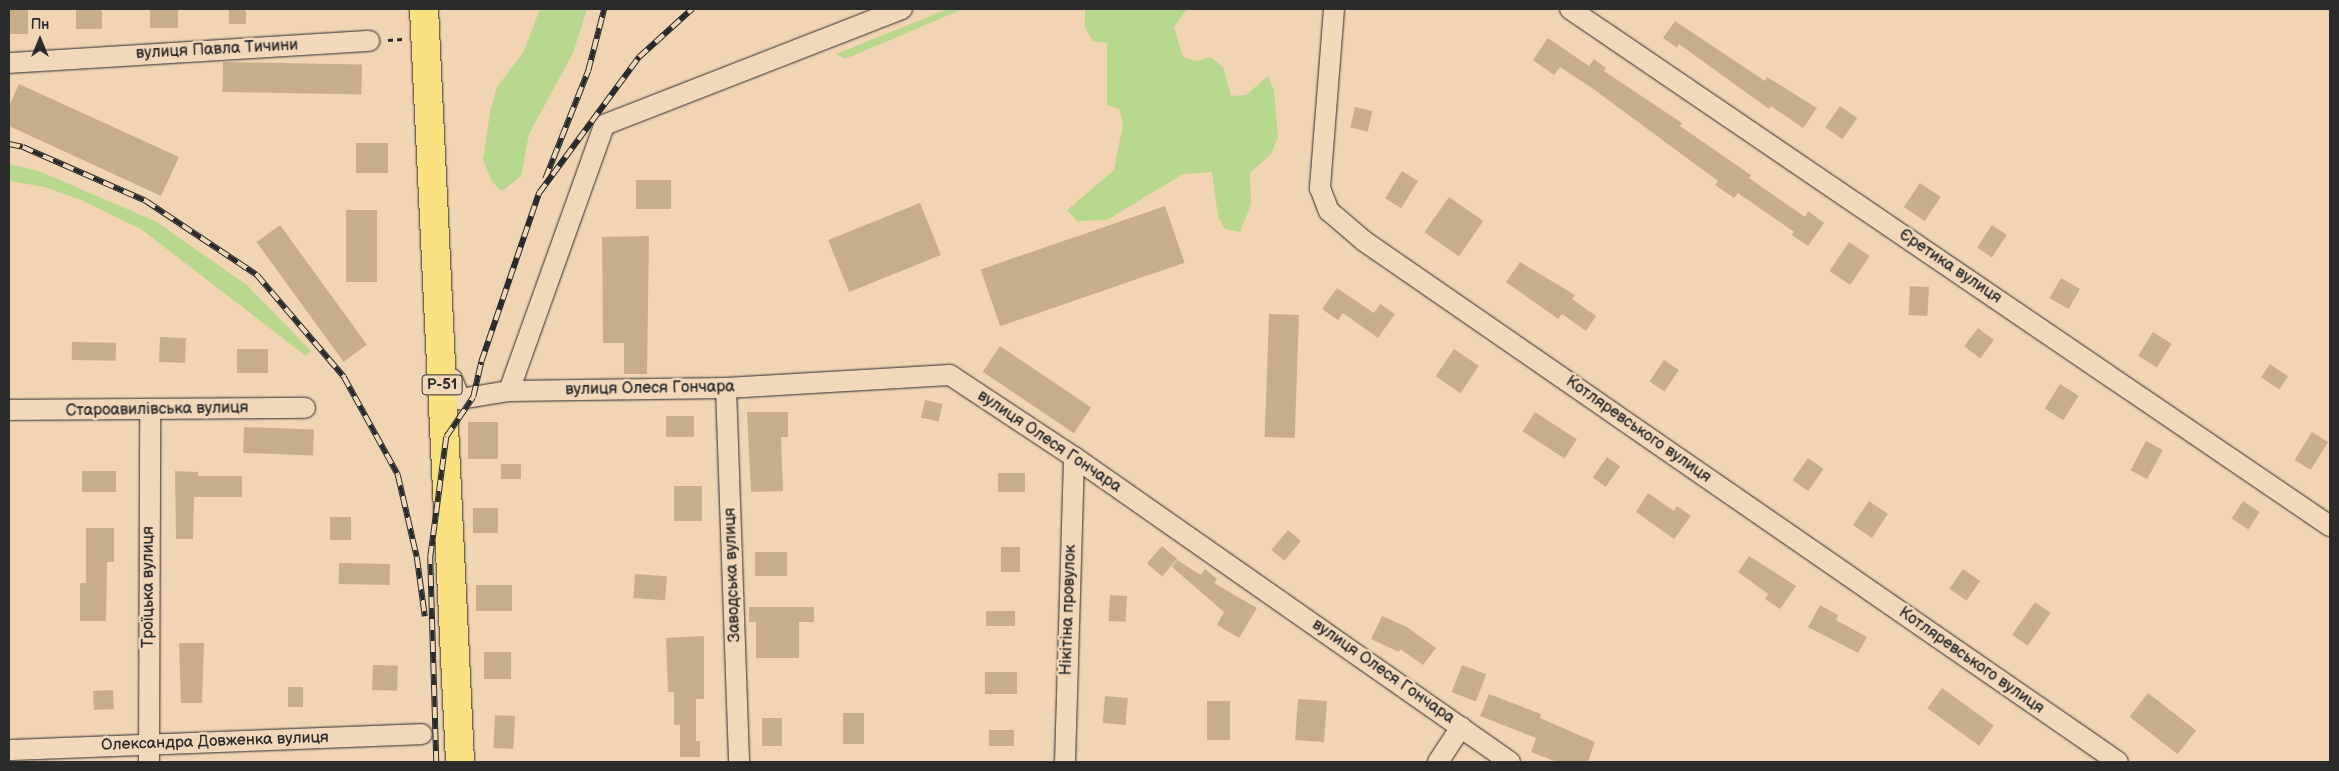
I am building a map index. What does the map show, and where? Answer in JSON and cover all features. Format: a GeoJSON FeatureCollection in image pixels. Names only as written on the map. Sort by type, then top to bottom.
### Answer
{"type":"FeatureCollection","features":[{"type":"Feature","properties":{"kind":"main road","name":"Р-51"},"geometry":{"type":"LineString","coordinates":[[424,9],[460,762]]}},
{"type":"Feature","properties":{"kind":"street"},"geometry":{"type":"LineString","coordinates":[[509,391],[604,125],[902,9]]}},
{"type":"Feature","properties":{"kind":"street","name":"Котляревського вулиця"},"geometry":{"type":"LineString","coordinates":[[1334,9],[1320,188],[1329,211],[1373,246],[2118,762]]}},
{"type":"Feature","properties":{"kind":"street","name":"Єретика вулиця"},"geometry":{"type":"LineString","coordinates":[[1570,9],[2330,526]]}},
{"type":"Feature","properties":{"kind":"street","name":"вулиця Павла Тичини"},"geometry":{"type":"LineString","coordinates":[[9,63],[369,41]]}},
{"type":"Feature","properties":{"kind":"street","name":"вулиця Олеся Гончара"},"geometry":{"type":"LineString","coordinates":[[452,379],[460,399],[509,391],[726,388],[950,375],[1074,457],[1510,762]]}},
{"type":"Feature","properties":{"kind":"street","name":"Заводська вулиця"},"geometry":{"type":"LineString","coordinates":[[726,388],[739,762]]}},
{"type":"Feature","properties":{"kind":"street","name":"Староавилівська вулиця"},"geometry":{"type":"LineString","coordinates":[[9,410],[150,411],[305,408]]}},
{"type":"Feature","properties":{"kind":"street","name":"Троїцька вулиця"},"geometry":{"type":"LineString","coordinates":[[149,753],[150,411]]}},
{"type":"Feature","properties":{"kind":"street","name":"Нікітіна провулок"},"geometry":{"type":"LineString","coordinates":[[1065,762],[1074,457]]}},
{"type":"Feature","properties":{"kind":"street"},"geometry":{"type":"LineString","coordinates":[[1438,762],[1461,727]]}},
{"type":"Feature","properties":{"kind":"street","name":"Олександра Довженка вулиця"},"geometry":{"type":"LineString","coordinates":[[9,750],[149,753],[422,734]]}},
{"type":"Feature","properties":{"kind":"path"},"geometry":{"type":"LineString","coordinates":[[369,41],[425,37]]}},
{"type":"Feature","properties":{"kind":"green space"},"geometry":{"type":"Polygon","coordinates":[[[540,9],[587,9],[573,53],[529,134],[521,176],[502,191],[492,182],[483,160],[490,112],[497,87],[523,53],[540,9]]]}},
{"type":"Feature","properties":{"kind":"green space"},"geometry":{"type":"Polygon","coordinates":[[[948,9],[963,9],[845,59],[836,54],[948,9]]]}},
{"type":"Feature","properties":{"kind":"green space"},"geometry":{"type":"Polygon","coordinates":[[[1085,9],[1187,9],[1174,27],[1183,57],[1197,61],[1211,57],[1223,67],[1231,96],[1246,95],[1268,76],[1274,90],[1278,137],[1271,154],[1250,173],[1251,204],[1240,232],[1225,229],[1218,217],[1212,172],[1183,174],[1107,220],[1077,221],[1067,210],[1114,170],[1123,124],[1119,109],[1107,105],[1107,43],[1093,41],[1085,28],[1085,9]]]}},
{"type":"Feature","properties":{"kind":"green space"},"geometry":{"type":"Polygon","coordinates":[[[9,164],[39,171],[157,222],[248,286],[311,351],[306,356],[141,229],[81,200],[45,187],[9,181],[9,164]]]}},
{"type":"Feature","properties":{"kind":"building"},"geometry":{"type":"Polygon","coordinates":[[[9,9],[28,9],[28,34],[9,34],[9,9]]]}},
{"type":"Feature","properties":{"kind":"building"},"geometry":{"type":"Polygon","coordinates":[[[76,9],[102,9],[102,29],[76,29],[76,9]]]}},
{"type":"Feature","properties":{"kind":"building"},"geometry":{"type":"Polygon","coordinates":[[[150,9],[178,9],[178,28],[150,28],[150,9]]]}},
{"type":"Feature","properties":{"kind":"building"},"geometry":{"type":"Polygon","coordinates":[[[229,9],[246,9],[246,24],[229,24],[229,9]]]}},
{"type":"Feature","properties":{"kind":"building"},"geometry":{"type":"Polygon","coordinates":[[[1675,21],[1765,81],[1767,77],[1817,108],[1803,128],[1771,106],[1769,109],[1679,44],[1677,48],[1663,38],[1675,21]]]}},
{"type":"Feature","properties":{"kind":"building"},"geometry":{"type":"Polygon","coordinates":[[[1548,38],[1589,66],[1594,59],[1606,68],[1604,71],[1682,123],[1680,126],[1751,175],[1749,178],[1805,217],[1808,211],[1824,223],[1808,246],[1792,235],[1794,232],[1738,193],[1734,198],[1715,185],[1718,181],[1592,88],[1560,67],[1554,75],[1533,60],[1548,38]]]}},
{"type":"Feature","properties":{"kind":"building"},"geometry":{"type":"Polygon","coordinates":[[[223,62],[362,64],[361,94],[222,92],[223,62]]]}},
{"type":"Feature","properties":{"kind":"building"},"geometry":{"type":"Polygon","coordinates":[[[19,84],[179,157],[161,196],[9,126],[9,106],[19,84]]]}},
{"type":"Feature","properties":{"kind":"building"},"geometry":{"type":"Polygon","coordinates":[[[1840,106],[1857,118],[1842,139],[1825,127],[1840,106]]]}},
{"type":"Feature","properties":{"kind":"building"},"geometry":{"type":"Polygon","coordinates":[[[1355,107],[1373,111],[1368,132],[1350,127],[1355,107]]]}},
{"type":"Feature","properties":{"kind":"building"},"geometry":{"type":"Polygon","coordinates":[[[356,143],[388,143],[388,173],[356,173],[356,143]]]}},
{"type":"Feature","properties":{"kind":"building"},"geometry":{"type":"Polygon","coordinates":[[[1402,171],[1418,181],[1401,208],[1385,198],[1402,171]]]}},
{"type":"Feature","properties":{"kind":"building"},"geometry":{"type":"Polygon","coordinates":[[[636,180],[671,180],[671,209],[636,209],[636,180]]]}},
{"type":"Feature","properties":{"kind":"building"},"geometry":{"type":"Polygon","coordinates":[[[1920,183],[1941,197],[1925,221],[1904,207],[1920,183]]]}},
{"type":"Feature","properties":{"kind":"building"},"geometry":{"type":"Polygon","coordinates":[[[1449,197],[1483,221],[1459,256],[1424,232],[1449,197]]]}},
{"type":"Feature","properties":{"kind":"building"},"geometry":{"type":"Polygon","coordinates":[[[920,203],[941,255],[849,292],[828,240],[920,203]]]}},
{"type":"Feature","properties":{"kind":"building"},"geometry":{"type":"Polygon","coordinates":[[[1165,206],[1185,263],[1000,326],[981,269],[1165,206]]]}},
{"type":"Feature","properties":{"kind":"building"},"geometry":{"type":"Polygon","coordinates":[[[346,210],[377,210],[377,282],[346,282],[346,210]]]}},
{"type":"Feature","properties":{"kind":"building"},"geometry":{"type":"Polygon","coordinates":[[[280,225],[367,345],[344,362],[257,242],[280,225]]]}},
{"type":"Feature","properties":{"kind":"building"},"geometry":{"type":"Polygon","coordinates":[[[1992,225],[2007,235],[1992,257],[1977,247],[1992,225]]]}},
{"type":"Feature","properties":{"kind":"building"},"geometry":{"type":"Polygon","coordinates":[[[649,236],[647,374],[624,374],[624,343],[603,343],[602,237],[649,236]]]}},
{"type":"Feature","properties":{"kind":"building"},"geometry":{"type":"Polygon","coordinates":[[[1849,242],[1870,256],[1850,285],[1829,271],[1849,242]]]}},
{"type":"Feature","properties":{"kind":"building"},"geometry":{"type":"Polygon","coordinates":[[[1520,262],[1575,295],[1572,299],[1596,316],[1586,331],[1562,314],[1558,319],[1506,282],[1520,262]]]}},
{"type":"Feature","properties":{"kind":"building"},"geometry":{"type":"Polygon","coordinates":[[[2061,278],[2080,289],[2069,309],[2050,298],[2061,278]]]}},
{"type":"Feature","properties":{"kind":"building"},"geometry":{"type":"Polygon","coordinates":[[[1910,286],[1929,287],[1927,316],[1908,315],[1910,286]]]}},
{"type":"Feature","properties":{"kind":"building"},"geometry":{"type":"Polygon","coordinates":[[[1337,288],[1374,313],[1380,304],[1395,314],[1378,338],[1343,313],[1338,320],[1322,309],[1337,288]]]}},
{"type":"Feature","properties":{"kind":"building"},"geometry":{"type":"Polygon","coordinates":[[[1269,314],[1299,315],[1295,438],[1265,437],[1269,314]]]}},
{"type":"Feature","properties":{"kind":"building"},"geometry":{"type":"Polygon","coordinates":[[[1978,328],[1994,340],[1980,358],[1964,346],[1978,328]]]}},
{"type":"Feature","properties":{"kind":"building"},"geometry":{"type":"Polygon","coordinates":[[[2153,332],[2172,344],[2157,367],[2138,356],[2153,332]]]}},
{"type":"Feature","properties":{"kind":"building"},"geometry":{"type":"Polygon","coordinates":[[[160,337],[186,338],[185,363],[159,362],[160,337]]]}},
{"type":"Feature","properties":{"kind":"building"},"geometry":{"type":"Polygon","coordinates":[[[72,342],[116,343],[116,361],[72,360],[72,342]]]}},
{"type":"Feature","properties":{"kind":"building"},"geometry":{"type":"Polygon","coordinates":[[[1000,346],[1091,408],[1074,433],[983,372],[1000,346]]]}},
{"type":"Feature","properties":{"kind":"building"},"geometry":{"type":"Polygon","coordinates":[[[237,349],[268,349],[268,373],[237,373],[237,349]]]}},
{"type":"Feature","properties":{"kind":"building"},"geometry":{"type":"Polygon","coordinates":[[[1454,349],[1479,366],[1460,393],[1436,376],[1454,349]]]}},
{"type":"Feature","properties":{"kind":"building"},"geometry":{"type":"Polygon","coordinates":[[[1664,360],[1679,370],[1664,392],[1649,382],[1664,360]]]}},
{"type":"Feature","properties":{"kind":"building"},"geometry":{"type":"Polygon","coordinates":[[[2270,364],[2288,376],[2279,390],[2261,377],[2270,364]]]}},
{"type":"Feature","properties":{"kind":"building"},"geometry":{"type":"Polygon","coordinates":[[[2060,384],[2079,396],[2063,420],[2045,409],[2060,384]]]}},
{"type":"Feature","properties":{"kind":"building"},"geometry":{"type":"Polygon","coordinates":[[[925,400],[943,404],[938,422],[921,418],[925,400]]]}},
{"type":"Feature","properties":{"kind":"building"},"geometry":{"type":"Polygon","coordinates":[[[747,412],[788,412],[788,437],[781,437],[783,491],[751,492],[747,412]]]}},
{"type":"Feature","properties":{"kind":"building"},"geometry":{"type":"Polygon","coordinates":[[[1535,412],[1577,439],[1564,459],[1522,431],[1535,412]]]}},
{"type":"Feature","properties":{"kind":"building"},"geometry":{"type":"Polygon","coordinates":[[[666,416],[694,416],[694,437],[666,437],[666,416]]]}},
{"type":"Feature","properties":{"kind":"building"},"geometry":{"type":"Polygon","coordinates":[[[468,422],[498,422],[498,459],[468,459],[468,422]]]}},
{"type":"Feature","properties":{"kind":"building"},"geometry":{"type":"Polygon","coordinates":[[[244,427],[314,429],[313,455],[243,453],[244,427]]]}},
{"type":"Feature","properties":{"kind":"building"},"geometry":{"type":"Polygon","coordinates":[[[2312,432],[2328,442],[2311,470],[2295,460],[2312,432]]]}},
{"type":"Feature","properties":{"kind":"building"},"geometry":{"type":"Polygon","coordinates":[[[2146,441],[2163,450],[2147,479],[2131,470],[2146,441]]]}},
{"type":"Feature","properties":{"kind":"building"},"geometry":{"type":"Polygon","coordinates":[[[1607,457],[1620,466],[1606,487],[1593,477],[1607,457]]]}},
{"type":"Feature","properties":{"kind":"building"},"geometry":{"type":"Polygon","coordinates":[[[1808,458],[1824,469],[1808,491],[1793,480],[1808,458]]]}},
{"type":"Feature","properties":{"kind":"building"},"geometry":{"type":"Polygon","coordinates":[[[501,464],[521,464],[521,479],[501,479],[501,464]]]}},
{"type":"Feature","properties":{"kind":"building"},"geometry":{"type":"Polygon","coordinates":[[[82,471],[116,471],[116,492],[82,492],[82,471]]]}},
{"type":"Feature","properties":{"kind":"building"},"geometry":{"type":"Polygon","coordinates":[[[175,471],[198,472],[198,476],[242,476],[242,497],[194,497],[193,539],[176,539],[175,471]]]}},
{"type":"Feature","properties":{"kind":"building"},"geometry":{"type":"Polygon","coordinates":[[[998,473],[1025,473],[1025,492],[998,492],[998,473]]]}},
{"type":"Feature","properties":{"kind":"building"},"geometry":{"type":"Polygon","coordinates":[[[674,486],[702,486],[702,521],[674,521],[674,486]]]}},
{"type":"Feature","properties":{"kind":"building"},"geometry":{"type":"Polygon","coordinates":[[[1648,493],[1674,511],[1677,506],[1691,516],[1674,539],[1636,512],[1648,493]]]}},
{"type":"Feature","properties":{"kind":"building"},"geometry":{"type":"Polygon","coordinates":[[[1869,501],[1888,514],[1872,538],[1853,525],[1869,501]]]}},
{"type":"Feature","properties":{"kind":"building"},"geometry":{"type":"Polygon","coordinates":[[[2243,501],[2260,512],[2248,530],[2232,519],[2243,501]]]}},
{"type":"Feature","properties":{"kind":"building"},"geometry":{"type":"Polygon","coordinates":[[[473,508],[498,508],[498,533],[473,533],[473,508]]]}},
{"type":"Feature","properties":{"kind":"building"},"geometry":{"type":"Polygon","coordinates":[[[330,517],[351,517],[351,540],[330,540],[330,517]]]}},
{"type":"Feature","properties":{"kind":"building"},"geometry":{"type":"Polygon","coordinates":[[[86,528],[114,528],[114,562],[107,562],[106,621],[80,621],[80,583],[86,583],[86,528]]]}},
{"type":"Feature","properties":{"kind":"building"},"geometry":{"type":"Polygon","coordinates":[[[1288,530],[1301,541],[1284,561],[1271,550],[1288,530]]]}},
{"type":"Feature","properties":{"kind":"building"},"geometry":{"type":"Polygon","coordinates":[[[1162,546],[1177,559],[1162,576],[1147,563],[1162,546]]]}},
{"type":"Feature","properties":{"kind":"building"},"geometry":{"type":"Polygon","coordinates":[[[1001,547],[1020,547],[1020,572],[1001,572],[1001,547]]]}},
{"type":"Feature","properties":{"kind":"building"},"geometry":{"type":"Polygon","coordinates":[[[755,552],[787,552],[787,576],[755,576],[755,552]]]}},
{"type":"Feature","properties":{"kind":"building"},"geometry":{"type":"Polygon","coordinates":[[[1749,556],[1796,586],[1780,609],[1765,599],[1768,594],[1738,572],[1749,556]]]}},
{"type":"Feature","properties":{"kind":"building"},"geometry":{"type":"Polygon","coordinates":[[[1177,560],[1201,575],[1205,569],[1217,579],[1214,583],[1257,608],[1239,638],[1217,625],[1224,612],[1172,567],[1177,560]]]}},
{"type":"Feature","properties":{"kind":"building"},"geometry":{"type":"Polygon","coordinates":[[[339,563],[390,564],[390,585],[339,584],[339,563]]]}},
{"type":"Feature","properties":{"kind":"building"},"geometry":{"type":"Polygon","coordinates":[[[1963,569],[1980,581],[1966,601],[1949,589],[1963,569]]]}},
{"type":"Feature","properties":{"kind":"building"},"geometry":{"type":"Polygon","coordinates":[[[635,574],[667,576],[665,600],[633,598],[635,574]]]}},
{"type":"Feature","properties":{"kind":"building"},"geometry":{"type":"Polygon","coordinates":[[[476,585],[512,585],[512,611],[476,611],[476,585]]]}},
{"type":"Feature","properties":{"kind":"building"},"geometry":{"type":"Polygon","coordinates":[[[1110,595],[1127,596],[1126,622],[1109,621],[1110,595]]]}},
{"type":"Feature","properties":{"kind":"building"},"geometry":{"type":"Polygon","coordinates":[[[2035,602],[2051,613],[2028,646],[2012,635],[2035,602]]]}},
{"type":"Feature","properties":{"kind":"building"},"geometry":{"type":"Polygon","coordinates":[[[1820,605],[1838,615],[1836,620],[1867,637],[1858,653],[1808,627],[1820,605]]]}},
{"type":"Feature","properties":{"kind":"building"},"geometry":{"type":"Polygon","coordinates":[[[749,607],[814,607],[814,622],[799,622],[799,658],[756,658],[756,622],[749,622],[749,607]]]}},
{"type":"Feature","properties":{"kind":"building"},"geometry":{"type":"Polygon","coordinates":[[[986,611],[1015,611],[1015,626],[986,626],[986,611]]]}},
{"type":"Feature","properties":{"kind":"building"},"geometry":{"type":"Polygon","coordinates":[[[1382,616],[1407,627],[1436,648],[1423,665],[1400,649],[1399,652],[1371,639],[1382,616]]]}},
{"type":"Feature","properties":{"kind":"building"},"geometry":{"type":"Polygon","coordinates":[[[704,636],[704,699],[696,699],[696,741],[700,741],[700,757],[680,757],[680,725],[674,725],[674,692],[668,692],[666,638],[704,636]]]}},
{"type":"Feature","properties":{"kind":"building"},"geometry":{"type":"Polygon","coordinates":[[[179,643],[204,643],[202,703],[181,703],[179,643]]]}},
{"type":"Feature","properties":{"kind":"building"},"geometry":{"type":"Polygon","coordinates":[[[484,652],[511,652],[511,679],[484,679],[484,652]]]}},
{"type":"Feature","properties":{"kind":"building"},"geometry":{"type":"Polygon","coordinates":[[[373,665],[398,666],[397,691],[372,690],[373,665]]]}},
{"type":"Feature","properties":{"kind":"building"},"geometry":{"type":"Polygon","coordinates":[[[1462,665],[1486,674],[1476,701],[1452,692],[1462,665]]]}},
{"type":"Feature","properties":{"kind":"building"},"geometry":{"type":"Polygon","coordinates":[[[985,672],[1017,672],[1017,694],[985,694],[985,672]]]}},
{"type":"Feature","properties":{"kind":"building"},"geometry":{"type":"Polygon","coordinates":[[[288,687],[303,687],[303,707],[288,707],[288,687]]]}},
{"type":"Feature","properties":{"kind":"building"},"geometry":{"type":"Polygon","coordinates":[[[1942,688],[1994,726],[1979,746],[1927,708],[1942,688]]]}},
{"type":"Feature","properties":{"kind":"building"},"geometry":{"type":"Polygon","coordinates":[[[113,690],[114,709],[94,710],[93,691],[113,690]]]}},
{"type":"Feature","properties":{"kind":"building"},"geometry":{"type":"Polygon","coordinates":[[[2148,693],[2196,731],[2178,754],[2130,717],[2148,693]]]}},
{"type":"Feature","properties":{"kind":"building"},"geometry":{"type":"Polygon","coordinates":[[[1489,694],[1541,714],[1540,718],[1595,742],[1588,762],[1557,762],[1531,752],[1536,738],[1480,716],[1489,694]]]}},
{"type":"Feature","properties":{"kind":"building"},"geometry":{"type":"Polygon","coordinates":[[[1105,696],[1128,698],[1126,725],[1103,723],[1105,696]]]}},
{"type":"Feature","properties":{"kind":"building"},"geometry":{"type":"Polygon","coordinates":[[[1298,699],[1327,701],[1324,742],[1295,740],[1298,699]]]}},
{"type":"Feature","properties":{"kind":"building"},"geometry":{"type":"Polygon","coordinates":[[[1207,701],[1230,701],[1230,740],[1207,740],[1207,701]]]}},
{"type":"Feature","properties":{"kind":"building"},"geometry":{"type":"Polygon","coordinates":[[[843,713],[864,713],[864,744],[843,744],[843,713]]]}},
{"type":"Feature","properties":{"kind":"building"},"geometry":{"type":"Polygon","coordinates":[[[495,715],[515,716],[513,749],[493,748],[495,715]]]}},
{"type":"Feature","properties":{"kind":"building"},"geometry":{"type":"Polygon","coordinates":[[[762,718],[782,718],[782,746],[762,746],[762,718]]]}},
{"type":"Feature","properties":{"kind":"building"},"geometry":{"type":"Polygon","coordinates":[[[989,730],[1014,730],[1014,746],[989,746],[989,730]]]}},
{"type":"Feature","properties":{"kind":"railway"},"geometry":{"type":"LineString","coordinates":[[545,179],[588,71],[604,9]]}},
{"type":"Feature","properties":{"kind":"railway"},"geometry":{"type":"LineString","coordinates":[[436,762],[430,557],[446,437],[473,397],[481,362],[539,193],[639,57],[692,9]]}},
{"type":"Feature","properties":{"kind":"railway"},"geometry":{"type":"LineString","coordinates":[[9,144],[23,147],[146,201],[257,275],[344,377],[398,475],[417,557],[425,616]]}}]}
